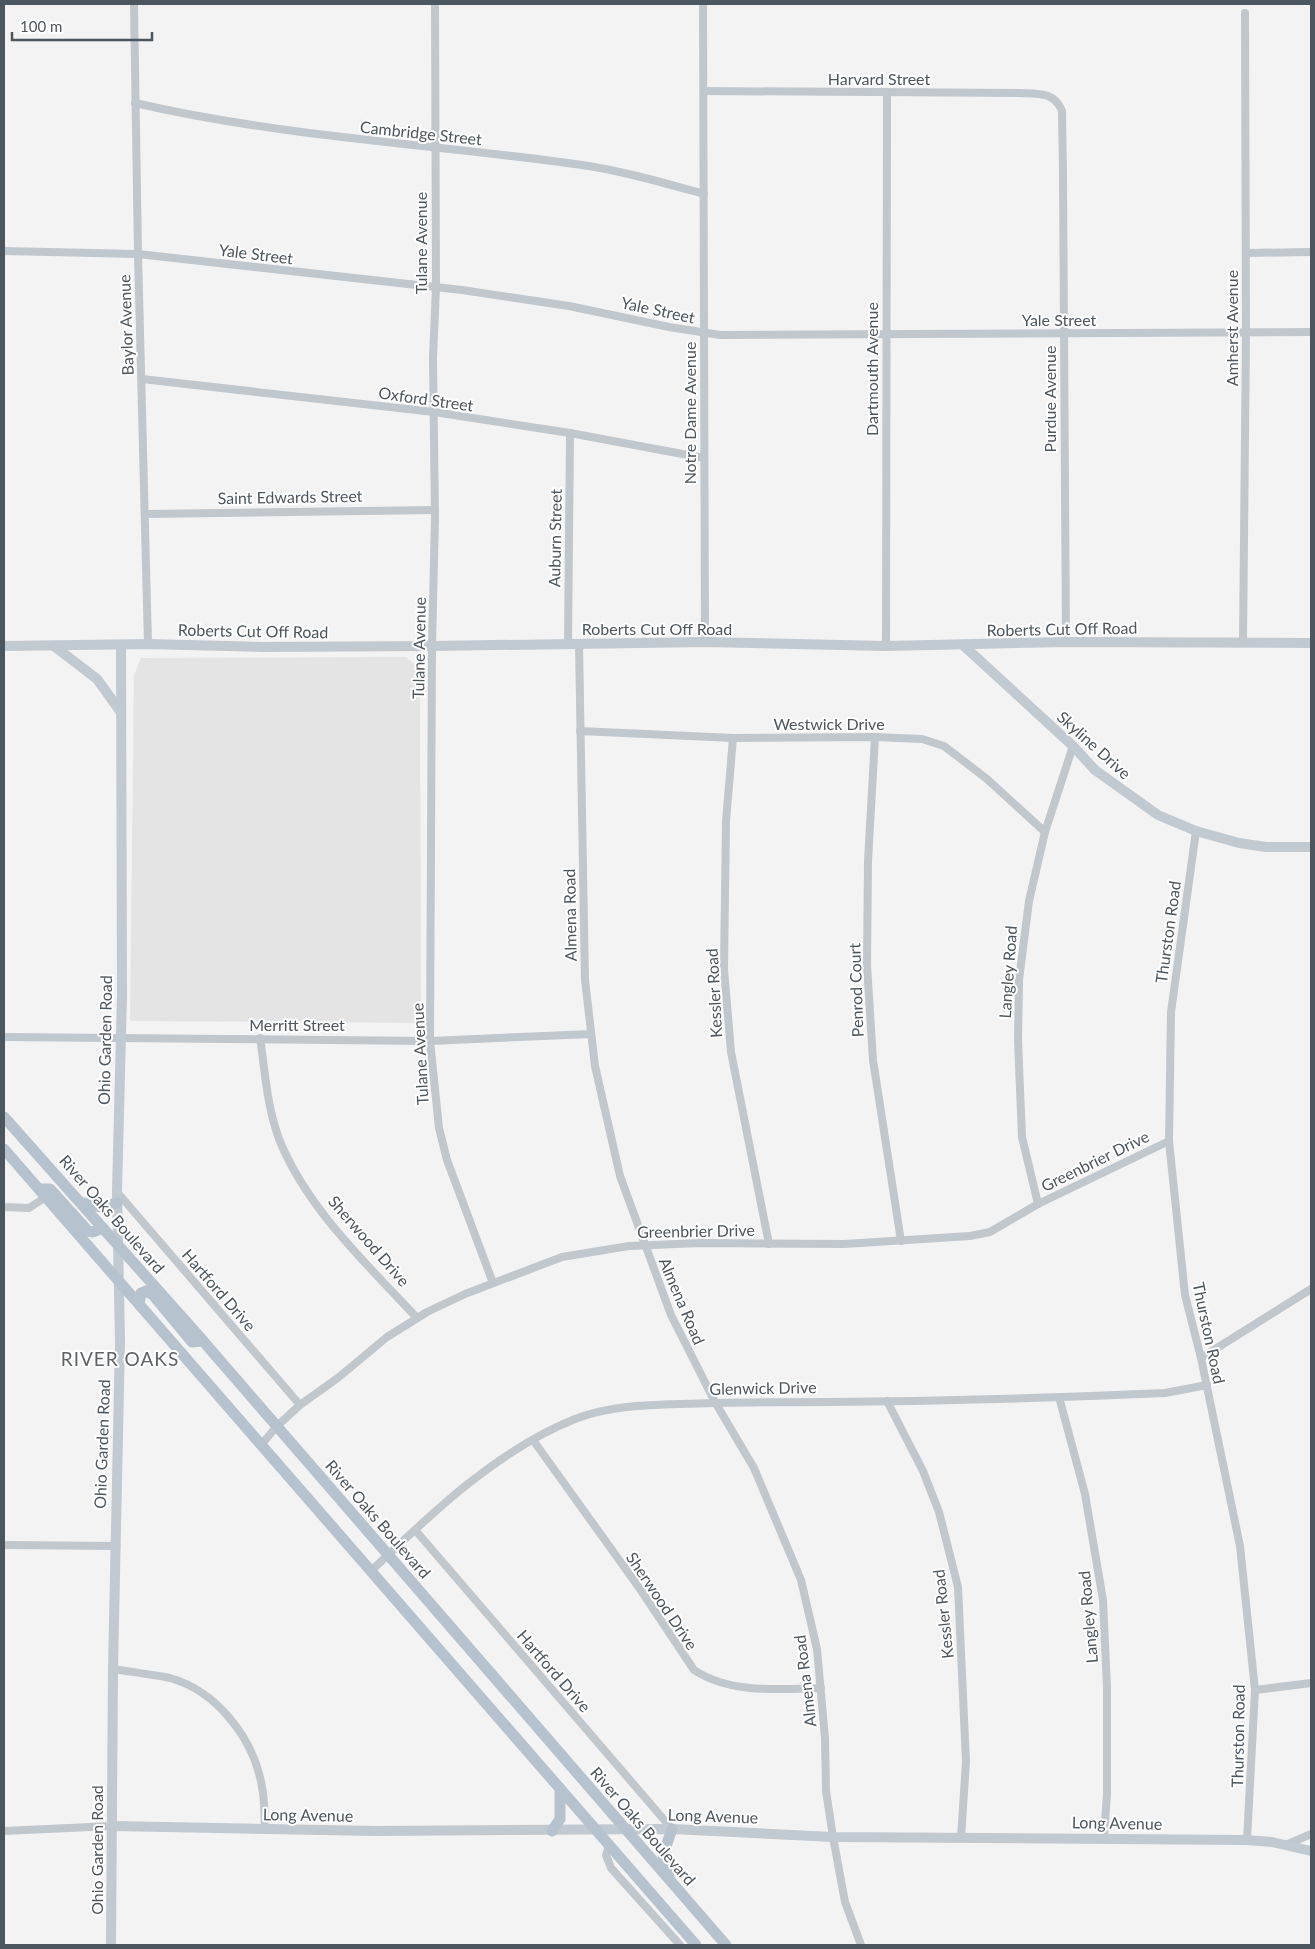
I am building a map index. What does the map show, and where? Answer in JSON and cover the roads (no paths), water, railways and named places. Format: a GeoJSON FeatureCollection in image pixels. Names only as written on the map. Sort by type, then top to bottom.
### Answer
{"type":"FeatureCollection","features":[{"type":"Feature","properties":{"kind":"main road","name":"River Oaks Boulevard"},"geometry":{"type":"LineString","coordinates":[[4,1116],[83,1203],[726,1945]]}},
{"type":"Feature","properties":{"kind":"main road"},"geometry":{"type":"LineString","coordinates":[[4,1149],[696,1945]]}},
{"type":"Feature","properties":{"kind":"main road"},"geometry":{"type":"LineString","coordinates":[[43,1193],[50,1189],[88,1231],[93,1232],[103,1228]]}},
{"type":"Feature","properties":{"kind":"main road"},"geometry":{"type":"LineString","coordinates":[[83,1203],[102,1207],[117,1197]]}},
{"type":"Feature","properties":{"kind":"main road"},"geometry":{"type":"LineString","coordinates":[[139,1304],[138,1297],[146,1290],[153,1295],[192,1342],[203,1341]]}},
{"type":"Feature","properties":{"kind":"main road"},"geometry":{"type":"LineString","coordinates":[[552,1831],[560,1819],[560,1789]]}},
{"type":"Feature","properties":{"kind":"main road"},"geometry":{"type":"LineString","coordinates":[[671,1882],[662,1855],[672,1829]]}},
{"type":"Feature","properties":{"kind":"street","name":"Baylor Avenue"},"geometry":{"type":"LineString","coordinates":[[134,4],[148,644]]}},
{"type":"Feature","properties":{"kind":"street","name":"Tulane Avenue"},"geometry":{"type":"LineString","coordinates":[[435,4],[435,510],[432,646],[430,1040],[439,1128],[447,1160],[493,1282]]}},
{"type":"Feature","properties":{"kind":"street","name":"Notre Dame Avenue"},"geometry":{"type":"LineString","coordinates":[[703,4],[705,642]]}},
{"type":"Feature","properties":{"kind":"street","name":"Amherst Avenue"},"geometry":{"type":"LineString","coordinates":[[1243,643],[1246,332],[1245,13]]}},
{"type":"Feature","properties":{"kind":"street","name":"Harvard Street"},"geometry":{"type":"LineString","coordinates":[[704,91],[1018,93],[1049,95],[1054,98]]}},
{"type":"Feature","properties":{"kind":"street","name":"Dartmouth Avenue"},"geometry":{"type":"LineString","coordinates":[[886,646],[887,92]]}},
{"type":"Feature","properties":{"kind":"street","name":"Purdue Avenue"},"geometry":{"type":"LineString","coordinates":[[1054,98],[1062,111],[1066,642]]}},
{"type":"Feature","properties":{"kind":"street","name":"Cambridge Street"},"geometry":{"type":"LineString","coordinates":[[135,103],[173,112],[357,140],[584,165],[704,194]]}},
{"type":"Feature","properties":{"kind":"street","name":"Yale Street"},"geometry":{"type":"LineString","coordinates":[[4,251],[138,254],[436,288],[569,306],[704,333],[1064,334],[1311,332]]}},
{"type":"Feature","properties":{"kind":"street"},"geometry":{"type":"LineString","coordinates":[[1246,253],[1311,252]]}},
{"type":"Feature","properties":{"kind":"street","name":"Oxford Street"},"geometry":{"type":"LineString","coordinates":[[142,380],[434,412],[570,433],[704,458]]}},
{"type":"Feature","properties":{"kind":"street","name":"Auburn Street"},"geometry":{"type":"LineString","coordinates":[[568,644],[570,433]]}},
{"type":"Feature","properties":{"kind":"street","name":"Saint Edwards Street"},"geometry":{"type":"LineString","coordinates":[[146,514],[435,510]]}},
{"type":"Feature","properties":{"kind":"street","name":"Roberts Cut Off Road"},"geometry":{"type":"LineString","coordinates":[[4,646],[148,644],[262,647],[705,642],[886,646],[1066,642],[1311,643]]}},
{"type":"Feature","properties":{"kind":"street","name":"Almena Road"},"geometry":{"type":"LineString","coordinates":[[579,644],[585,980],[595,1066],[620,1176],[671,1315],[715,1402],[754,1468],[801,1580],[817,1649],[821,1688],[826,1791],[833,1836],[845,1902],[860,1945]]}},
{"type":"Feature","properties":{"kind":"street","name":"Ohio Garden Road"},"geometry":{"type":"LineString","coordinates":[[111,1945],[114,1546],[120,1341],[117,1197],[121,1038],[121,645]]}},
{"type":"Feature","properties":{"kind":"street","name":"Skyline Drive"},"geometry":{"type":"LineString","coordinates":[[963,645],[1073,746],[1095,770],[1121,791],[1158,815],[1196,831],[1239,843],[1266,847],[1311,847]]}},
{"type":"Feature","properties":{"kind":"street"},"geometry":{"type":"LineString","coordinates":[[54,646],[97,679],[121,712]]}},
{"type":"Feature","properties":{"kind":"street","name":"Westwick Drive"},"geometry":{"type":"LineString","coordinates":[[580,731],[733,738],[875,736],[922,739],[944,746],[987,779],[1046,832]]}},
{"type":"Feature","properties":{"kind":"street","name":"Penrod Court"},"geometry":{"type":"LineString","coordinates":[[875,736],[868,861],[867,965],[873,1060],[900,1241]]}},
{"type":"Feature","properties":{"kind":"street","name":"Kessler Road"},"geometry":{"type":"LineString","coordinates":[[733,738],[726,822],[724,969],[731,1052],[769,1244]]}},
{"type":"Feature","properties":{"kind":"street","name":"Langley Road"},"geometry":{"type":"LineString","coordinates":[[1038,1204],[1022,1137],[1018,1042],[1019,980],[1029,901],[1046,832],[1073,746]]}},
{"type":"Feature","properties":{"kind":"street","name":"Thurston Road"},"geometry":{"type":"LineString","coordinates":[[1196,831],[1179,942],[1171,1012],[1169,1141],[1185,1295],[1207,1384],[1240,1546],[1255,1690],[1247,1840]]}},
{"type":"Feature","properties":{"kind":"street","name":"Merritt Street"},"geometry":{"type":"LineString","coordinates":[[4,1037],[430,1040],[590,1034]]}},
{"type":"Feature","properties":{"kind":"street","name":"Sherwood Drive"},"geometry":{"type":"LineString","coordinates":[[260,1038],[267,1093],[279,1138],[298,1176],[339,1233],[417,1318]]}},
{"type":"Feature","properties":{"kind":"street","name":"Greenbrier Drive"},"geometry":{"type":"LineString","coordinates":[[261,1445],[277,1426],[300,1405],[387,1337],[417,1318],[493,1282],[562,1257],[592,1250],[644,1245],[844,1244],[970,1236],[990,1232],[1038,1204],[1169,1141]]}},
{"type":"Feature","properties":{"kind":"street"},"geometry":{"type":"LineString","coordinates":[[4,1207],[29,1208],[43,1193]]}},
{"type":"Feature","properties":{"kind":"street","name":"Hartford Drive"},"geometry":{"type":"LineString","coordinates":[[117,1197],[300,1405]]}},
{"type":"Feature","properties":{"kind":"street"},"geometry":{"type":"LineString","coordinates":[[1201,1358],[1311,1289]]}},
{"type":"Feature","properties":{"kind":"street","name":"Glenwick Drive"},"geometry":{"type":"LineString","coordinates":[[371,1571],[452,1498],[533,1440],[575,1419],[601,1411],[638,1406],[715,1402],[1059,1398],[1166,1393],[1207,1384]]}},
{"type":"Feature","properties":{"kind":"street","name":"Langley Road"},"geometry":{"type":"LineString","coordinates":[[1059,1398],[1085,1494],[1103,1600],[1107,1688],[1107,1794],[1104,1838]]}},
{"type":"Feature","properties":{"kind":"street","name":"Kessler Road"},"geometry":{"type":"LineString","coordinates":[[887,1401],[924,1472],[940,1512],[958,1588],[966,1762],[961,1837]]}},
{"type":"Feature","properties":{"kind":"street","name":"Sherwood Drive"},"geometry":{"type":"LineString","coordinates":[[533,1440],[640,1589],[694,1670],[706,1678],[717,1682],[762,1689],[821,1688]]}},
{"type":"Feature","properties":{"kind":"street","name":"Hartford Drive"},"geometry":{"type":"LineString","coordinates":[[416,1531],[672,1829]]}},
{"type":"Feature","properties":{"kind":"street"},"geometry":{"type":"LineString","coordinates":[[4,1545],[114,1546]]}},
{"type":"Feature","properties":{"kind":"street"},"geometry":{"type":"LineString","coordinates":[[113,1668],[170,1678],[189,1685],[208,1696],[230,1719],[250,1747],[262,1786],[265,1829]]}},
{"type":"Feature","properties":{"kind":"street"},"geometry":{"type":"LineString","coordinates":[[1255,1690],[1311,1683]]}},
{"type":"Feature","properties":{"kind":"street"},"geometry":{"type":"LineString","coordinates":[[4,1831],[112,1826]]}},
{"type":"Feature","properties":{"kind":"street","name":"Long Avenue"},"geometry":{"type":"LineString","coordinates":[[112,1826],[552,1831],[624,1828],[833,1836],[1247,1840],[1288,1844],[1311,1851]]}},
{"type":"Feature","properties":{"kind":"street"},"geometry":{"type":"LineString","coordinates":[[1288,1844],[1311,1834]]}},
{"type":"Feature","properties":{"kind":"street"},"geometry":{"type":"LineString","coordinates":[[609,1846],[606,1855],[611,1868],[680,1945]]}},
{"type":"Feature","properties":{"kind":"street"},"geometry":{"type":"LineString","coordinates":[[668,1945],[675,1939]]}},
{"type":"Feature","properties":{"kind":"district","name":"RIVER OAKS"},"geometry":{"type":"Point","coordinates":[120,1359]}}]}
